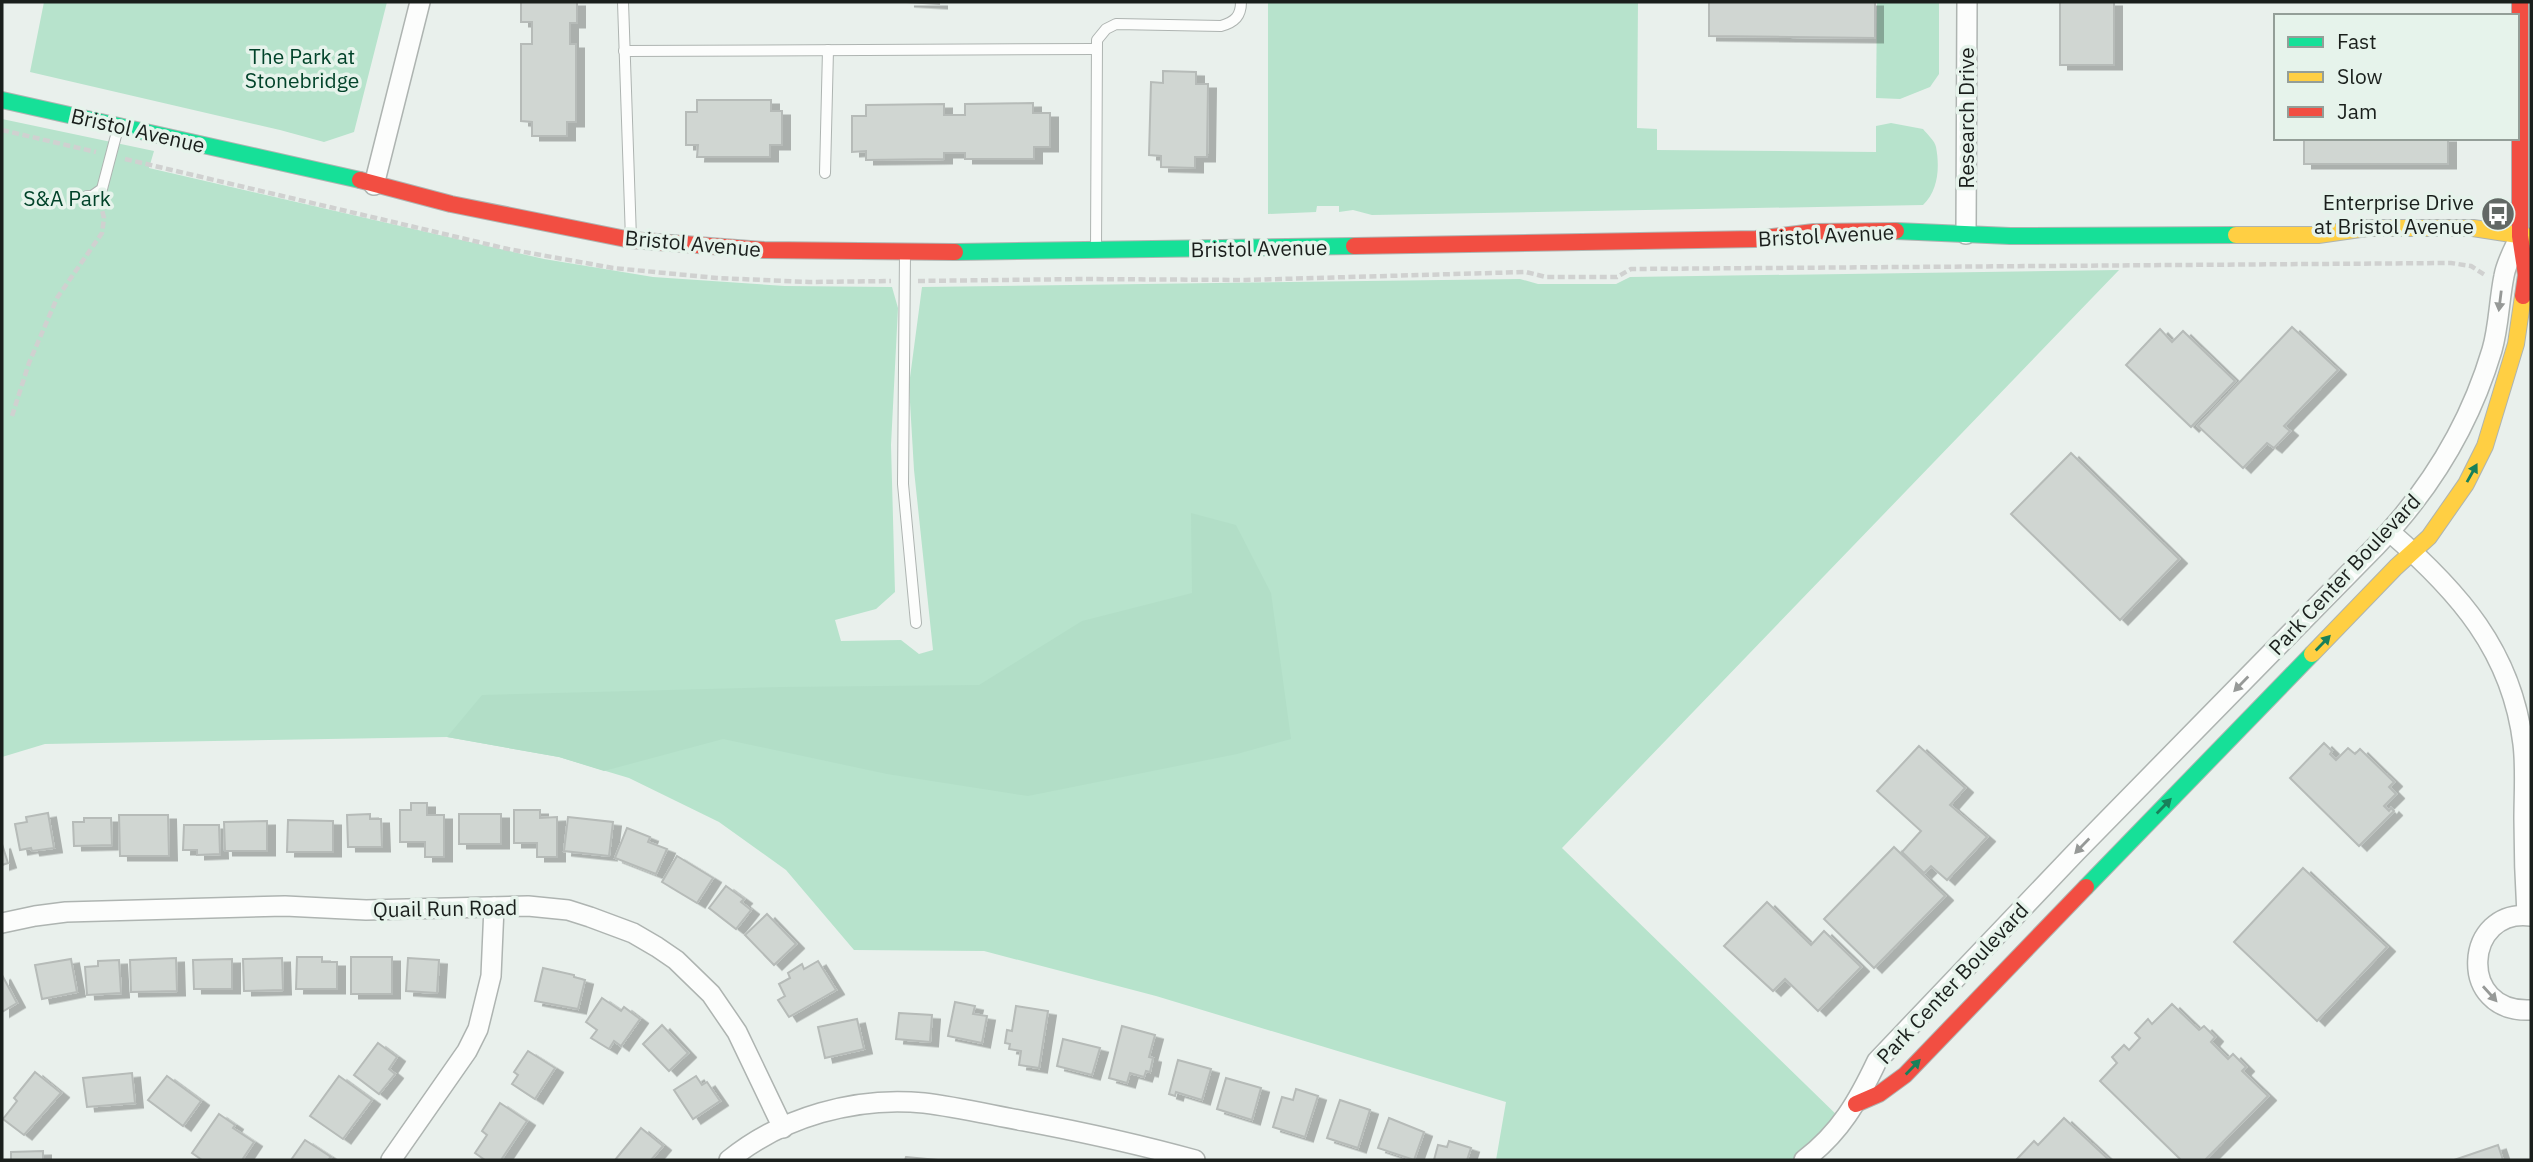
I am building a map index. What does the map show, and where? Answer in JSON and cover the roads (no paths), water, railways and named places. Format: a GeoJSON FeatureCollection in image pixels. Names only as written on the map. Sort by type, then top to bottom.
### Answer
{"type":"FeatureCollection","features":[{"type":"Feature","properties":{"kind":"street"},"geometry":{"type":"LineString","coordinates":[[374,185],[420,2]]}},
{"type":"Feature","properties":{"kind":"street","name":"Research Drive"},"geometry":{"type":"LineString","coordinates":[[1966,234],[1967,2]]}},
{"type":"Feature","properties":{"kind":"street"},"geometry":{"type":"LineString","coordinates":[[2520,2],[2526,237]]}},
{"type":"Feature","properties":{"kind":"street","name":"Bristol Avenue"},"geometry":{"type":"LineString","coordinates":[[2,100],[451,204],[631,240],[764,250],[905,253],[1096,250],[1756,239],[1814,232],[1918,231],[2010,236],[2304,235],[2367,228],[2473,228],[2526,237]]}},
{"type":"Feature","properties":{"kind":"street","name":"Park Center Boulevard"},"geometry":{"type":"LineString","coordinates":[[1804,1160],[1825,1141],[1856,1104],[1877,1061],[2413,506],[2460,432],[2489,358],[2504,274],[2526,237]]}},
{"type":"Feature","properties":{"kind":"street","name":"Park Center Boulevard"},"geometry":{"type":"LineString","coordinates":[[1856,1104],[1879,1094],[1905,1076],[2412,551],[2429,537],[2466,484],[2485,446],[2516,344],[2526,275],[2526,237]]}},
{"type":"Feature","properties":{"kind":"street"},"geometry":{"type":"LineString","coordinates":[[2390,532],[2452,590],[2472,615],[2504,669],[2515,698],[2524,747],[2529,916],[2514,916],[2491,929],[2483,939],[2477,964],[2479,977],[2490,996],[2508,1008],[2531,1010]]}},
{"type":"Feature","properties":{"kind":"street","name":"Quail Run Road"},"geometry":{"type":"LineString","coordinates":[[2,923],[66,912],[285,906],[366,909],[528,906],[568,910],[633,933],[676,960],[711,994],[737,1032],[783,1128]]}},
{"type":"Feature","properties":{"kind":"street"},"geometry":{"type":"LineString","coordinates":[[391,1160],[467,1051],[478,1029],[491,976],[494,907]]}},
{"type":"Feature","properties":{"kind":"street"},"geometry":{"type":"LineString","coordinates":[[729,1160],[783,1128],[811,1116],[848,1106],[923,1103],[1094,1134],[1195,1160]]}},
{"type":"Feature","properties":{"kind":"lane"},"geometry":{"type":"LineString","coordinates":[[623,2],[631,240]]}},
{"type":"Feature","properties":{"kind":"lane"},"geometry":{"type":"LineString","coordinates":[[1096,250],[1097,40],[1116,24],[1221,26],[1235,20],[1241,10],[1241,2]]}},
{"type":"Feature","properties":{"kind":"lane"},"geometry":{"type":"LineString","coordinates":[[624,51],[1095,49]]}},
{"type":"Feature","properties":{"kind":"lane"},"geometry":{"type":"LineString","coordinates":[[825,173],[828,50]]}},
{"type":"Feature","properties":{"kind":"lane"},"geometry":{"type":"LineString","coordinates":[[87,196],[98,192],[104,183],[119,126]]}},
{"type":"Feature","properties":{"kind":"lane"},"geometry":{"type":"LineString","coordinates":[[905,253],[903,484],[916,623]]}},
{"type":"Feature","properties":{"kind":"place","name":"Enterprise Drive at Bristol Avenue"},"geometry":{"type":"Point","coordinates":[2498,214]}},
{"type":"Feature","properties":{"kind":"park label","name":"The Park at Stonebridge"},"geometry":{"type":"Point","coordinates":[302,68]}},
{"type":"Feature","properties":{"kind":"park label","name":"S&A Park"},"geometry":{"type":"Point","coordinates":[67,198]}}]}
